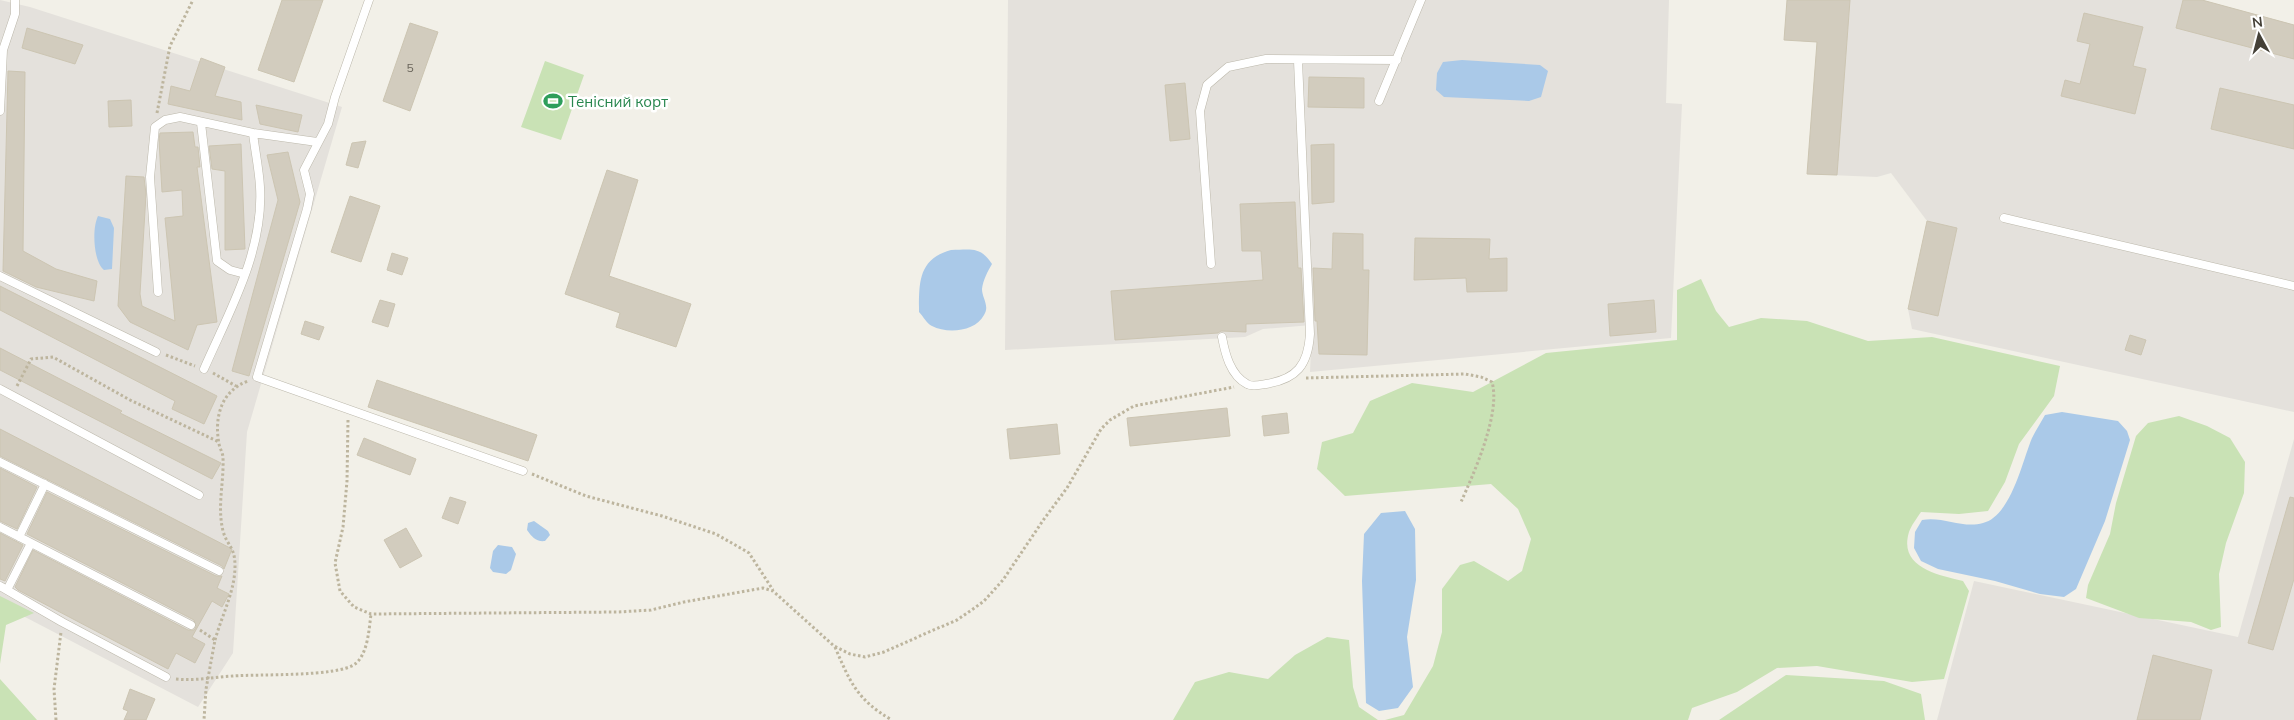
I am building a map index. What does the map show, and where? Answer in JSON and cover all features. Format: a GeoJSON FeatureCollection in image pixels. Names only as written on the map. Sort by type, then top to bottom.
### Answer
{"type":"FeatureCollection","features":[{"type":"Feature","properties":{"kind":"lane"},"geometry":{"type":"LineString","coordinates":[[15,0],[15,14]]}},
{"type":"Feature","properties":{"kind":"lane"},"geometry":{"type":"LineString","coordinates":[[0,111],[2,50],[19,0]]}},
{"type":"Feature","properties":{"kind":"lane"},"geometry":{"type":"LineString","coordinates":[[369,0],[335,96],[328,124],[304,170],[310,194],[307,210],[257,377],[523,470]]}},
{"type":"Feature","properties":{"kind":"lane"},"geometry":{"type":"LineString","coordinates":[[1379,102],[1420,0]]}},
{"type":"Feature","properties":{"kind":"lane"},"geometry":{"type":"LineString","coordinates":[[1211,264],[1200,111],[1207,86],[1228,67],[1266,59],[1298,61],[1397,60]]}},
{"type":"Feature","properties":{"kind":"lane"},"geometry":{"type":"LineString","coordinates":[[1222,337],[1226,357],[1236,374],[1247,385],[1260,386],[1279,382],[1294,374],[1303,364],[1309,352],[1310,334],[1298,61]]}},
{"type":"Feature","properties":{"kind":"lane"},"geometry":{"type":"LineString","coordinates":[[158,292],[150,177],[155,128],[166,120],[180,118],[201,124],[317,142]]}},
{"type":"Feature","properties":{"kind":"lane"},"geometry":{"type":"LineString","coordinates":[[201,124],[217,262],[230,270],[245,274]]}},
{"type":"Feature","properties":{"kind":"lane"},"geometry":{"type":"LineString","coordinates":[[204,369],[245,274],[255,245],[260,206],[260,187],[253,133]]}},
{"type":"Feature","properties":{"kind":"lane"},"geometry":{"type":"LineString","coordinates":[[2004,218],[2294,286]]}},
{"type":"Feature","properties":{"kind":"lane"},"geometry":{"type":"LineString","coordinates":[[0,276],[156,352]]}},
{"type":"Feature","properties":{"kind":"lane"},"geometry":{"type":"LineString","coordinates":[[3,390],[199,495]]}},
{"type":"Feature","properties":{"kind":"lane"},"geometry":{"type":"LineString","coordinates":[[0,462],[219,571]]}},
{"type":"Feature","properties":{"kind":"lane"},"geometry":{"type":"LineString","coordinates":[[19,537],[45,484]]}},
{"type":"Feature","properties":{"kind":"lane"},"geometry":{"type":"LineString","coordinates":[[0,527],[191,625]]}},
{"type":"Feature","properties":{"kind":"lane"},"geometry":{"type":"LineString","coordinates":[[31,543],[3,588],[62,622],[166,677]]}},
{"type":"Feature","properties":{"kind":"path"},"geometry":{"type":"LineString","coordinates":[[155,128],[170,46],[193,0]]}},
{"type":"Feature","properties":{"kind":"path"},"geometry":{"type":"LineString","coordinates":[[156,352],[204,369],[236,386]]}},
{"type":"Feature","properties":{"kind":"path"},"geometry":{"type":"LineString","coordinates":[[3,390],[16,388],[31,359],[53,358],[130,400],[219,442]]}},
{"type":"Feature","properties":{"kind":"path"},"geometry":{"type":"LineString","coordinates":[[1294,374],[1308,378],[1465,374],[1481,377],[1492,382],[1494,390],[1492,405],[1481,456],[1461,502]]}},
{"type":"Feature","properties":{"kind":"path"},"geometry":{"type":"LineString","coordinates":[[204,720],[208,678],[215,640],[232,586],[235,567],[233,548],[223,530],[219,492],[223,457],[219,442],[217,418],[223,402],[236,386],[257,377]]}},
{"type":"Feature","properties":{"kind":"path"},"geometry":{"type":"LineString","coordinates":[[523,470],[586,496],[662,516],[716,534],[749,552],[773,590],[834,646],[850,654],[865,656],[884,652],[957,620],[984,601],[1003,580],[1044,518],[1067,488],[1101,429],[1110,420],[1134,406],[1247,385]]}},
{"type":"Feature","properties":{"kind":"path"},"geometry":{"type":"LineString","coordinates":[[348,409],[343,527],[335,563],[340,591],[354,606],[371,614],[626,612],[651,610],[754,588],[773,590]]}},
{"type":"Feature","properties":{"kind":"path"},"geometry":{"type":"LineString","coordinates":[[166,677],[193,680],[317,672],[354,664],[364,654],[371,614]]}},
{"type":"Feature","properties":{"kind":"path"},"geometry":{"type":"LineString","coordinates":[[56,720],[54,689],[62,622]]}},
{"type":"Feature","properties":{"kind":"path"},"geometry":{"type":"LineString","coordinates":[[191,625],[215,640]]}},
{"type":"Feature","properties":{"kind":"path"},"geometry":{"type":"LineString","coordinates":[[834,646],[853,688],[877,712],[892,720]]}},
{"type":"Feature","properties":{"kind":"shaded area"},"geometry":{"type":"Polygon","coordinates":[[[0,0],[30,7],[342,107],[247,432],[233,653],[198,707],[0,604],[0,0]]]}},
{"type":"Feature","properties":{"kind":"shaded area"},"geometry":{"type":"Polygon","coordinates":[[[1008,0],[1669,0],[1666,103],[1682,104],[1671,338],[1310,372],[1312,325],[1263,329],[1245,337],[1005,350],[1008,0]]]}},
{"type":"Feature","properties":{"kind":"shaded area"},"geometry":{"type":"Polygon","coordinates":[[[1787,0],[2202,0],[2294,25],[2294,412],[1912,329],[1908,309],[1927,221],[1891,173],[1877,177],[1807,174],[1817,42],[1784,40],[1787,0]]]}},
{"type":"Feature","properties":{"kind":"shaded area"},"geometry":{"type":"Polygon","coordinates":[[[2294,439],[2294,720],[1937,720],[1974,581],[2238,637],[2294,439]]]}},
{"type":"Feature","properties":{"kind":"green space","name":"Тенісний корт"},"geometry":{"type":"Polygon","coordinates":[[[545,61],[584,75],[561,140],[521,127],[545,61]]]}},
{"type":"Feature","properties":{"kind":"green space"},"geometry":{"type":"Polygon","coordinates":[[[1701,279],[1716,311],[1729,327],[1761,318],[1807,321],[1868,341],[1932,337],[2060,366],[2054,396],[2019,444],[2005,482],[1988,511],[1959,514],[1921,512],[1909,532],[1907,544],[1909,554],[1915,562],[1932,572],[1963,581],[1969,591],[1944,679],[1912,682],[1817,666],[1777,668],[1737,692],[1692,708],[1688,720],[1385,720],[1404,715],[1433,666],[1442,632],[1442,589],[1460,565],[1474,561],[1508,581],[1522,571],[1531,539],[1518,509],[1491,484],[1345,496],[1317,469],[1322,442],[1353,433],[1370,401],[1412,383],[1473,392],[1546,353],[1677,340],[1677,290],[1701,279]]]}},
{"type":"Feature","properties":{"kind":"green space"},"geometry":{"type":"Polygon","coordinates":[[[2179,416],[2207,426],[2230,438],[2245,462],[2244,493],[2226,543],[2219,574],[2221,627],[2211,630],[2191,622],[2139,618],[2086,598],[2088,585],[2110,534],[2116,503],[2136,436],[2148,423],[2179,416]]]}},
{"type":"Feature","properties":{"kind":"green space"},"geometry":{"type":"Polygon","coordinates":[[[0,596],[34,613],[6,625],[0,664],[0,596]]]}},
{"type":"Feature","properties":{"kind":"green space"},"geometry":{"type":"Polygon","coordinates":[[[1327,637],[1349,640],[1353,687],[1359,707],[1378,720],[1173,720],[1195,682],[1229,672],[1268,679],[1295,655],[1327,637]]]}},
{"type":"Feature","properties":{"kind":"green space"},"geometry":{"type":"Polygon","coordinates":[[[1786,675],[1884,681],[1921,694],[1925,720],[1719,720],[1786,675]]]}},
{"type":"Feature","properties":{"kind":"green space"},"geometry":{"type":"Polygon","coordinates":[[[0,679],[37,720],[0,720],[0,679]]]}},
{"type":"Feature","properties":{"kind":"water"},"geometry":{"type":"Polygon","coordinates":[[[1462,60],[1540,65],[1548,71],[1541,97],[1529,101],[1444,97],[1436,90],[1437,73],[1443,62],[1462,60]]]}},
{"type":"Feature","properties":{"kind":"water"},"geometry":{"type":"Polygon","coordinates":[[[98,216],[110,219],[114,228],[112,269],[104,270],[100,266],[96,252],[94,236],[98,216]]]}},
{"type":"Feature","properties":{"kind":"water"},"geometry":{"type":"Polygon","coordinates":[[[951,250],[974,250],[983,254],[992,264],[982,289],[986,312],[980,321],[974,325],[953,331],[938,329],[932,326],[919,312],[920,282],[926,266],[932,259],[951,250]]]}},
{"type":"Feature","properties":{"kind":"water"},"geometry":{"type":"Polygon","coordinates":[[[2062,412],[2118,421],[2127,431],[2130,440],[2105,521],[2076,589],[2064,597],[2040,594],[1995,581],[1938,569],[1921,561],[1914,548],[1915,532],[1922,520],[1930,519],[1960,524],[1975,524],[1983,523],[1993,518],[2008,499],[2032,438],[2045,415],[2062,412]]]}},
{"type":"Feature","properties":{"kind":"water"},"geometry":{"type":"Polygon","coordinates":[[[1405,511],[1415,529],[1416,580],[1407,637],[1413,687],[1398,708],[1379,711],[1366,703],[1362,581],[1364,534],[1381,513],[1405,511]]]}},
{"type":"Feature","properties":{"kind":"water"},"geometry":{"type":"Polygon","coordinates":[[[534,521],[548,531],[550,535],[545,541],[534,539],[527,530],[528,523],[534,521]]]}},
{"type":"Feature","properties":{"kind":"water"},"geometry":{"type":"Polygon","coordinates":[[[498,545],[512,547],[516,554],[511,570],[506,574],[493,572],[490,568],[493,551],[498,545]]]}},
{"type":"Feature","properties":{"kind":"building"},"geometry":{"type":"Polygon","coordinates":[[[282,0],[323,0],[294,82],[258,70],[282,0]]]}},
{"type":"Feature","properties":{"kind":"building"},"geometry":{"type":"Polygon","coordinates":[[[1787,0],[1850,0],[1837,175],[1807,174],[1817,42],[1784,40],[1787,0]]]}},
{"type":"Feature","properties":{"kind":"building"},"geometry":{"type":"Polygon","coordinates":[[[2183,0],[2202,0],[2294,25],[2294,59],[2176,28],[2183,0]]]}},
{"type":"Feature","properties":{"kind":"building"},"geometry":{"type":"Polygon","coordinates":[[[2084,13],[2143,27],[2133,66],[2146,69],[2135,114],[2061,96],[2065,80],[2080,84],[2090,44],[2077,41],[2084,13]]]}},
{"type":"Feature","properties":{"kind":"building"},"geometry":{"type":"Polygon","coordinates":[[[410,23],[438,32],[410,111],[383,101],[410,23]]]}},
{"type":"Feature","properties":{"kind":"building"},"geometry":{"type":"Polygon","coordinates":[[[27,28],[83,45],[75,64],[22,48],[27,28]]]}},
{"type":"Feature","properties":{"kind":"building"},"geometry":{"type":"Polygon","coordinates":[[[201,58],[225,67],[215,96],[241,102],[242,120],[168,104],[171,86],[190,91],[201,58]]]}},
{"type":"Feature","properties":{"kind":"building"},"geometry":{"type":"Polygon","coordinates":[[[8,71],[25,72],[23,251],[56,269],[97,281],[94,301],[36,287],[3,271],[8,71]]]}},
{"type":"Feature","properties":{"kind":"building"},"geometry":{"type":"Polygon","coordinates":[[[1309,77],[1364,78],[1364,108],[1308,107],[1309,77]]]}},
{"type":"Feature","properties":{"kind":"building"},"geometry":{"type":"Polygon","coordinates":[[[1185,83],[1190,139],[1170,141],[1165,85],[1185,83]]]}},
{"type":"Feature","properties":{"kind":"building"},"geometry":{"type":"Polygon","coordinates":[[[2220,88],[2294,105],[2294,149],[2211,129],[2220,88]]]}},
{"type":"Feature","properties":{"kind":"building"},"geometry":{"type":"Polygon","coordinates":[[[131,100],[132,126],[109,127],[108,101],[131,100]]]}},
{"type":"Feature","properties":{"kind":"building"},"geometry":{"type":"Polygon","coordinates":[[[256,105],[302,115],[298,132],[260,124],[256,105]]]}},
{"type":"Feature","properties":{"kind":"building"},"geometry":{"type":"Polygon","coordinates":[[[193,132],[195,147],[198,147],[200,167],[197,167],[217,322],[197,325],[188,350],[130,322],[118,306],[126,176],[144,177],[146,194],[140,294],[142,306],[175,321],[165,218],[183,216],[182,190],[162,192],[159,140],[160,133],[193,132]]]}},
{"type":"Feature","properties":{"kind":"building"},"geometry":{"type":"Polygon","coordinates":[[[366,141],[358,168],[346,165],[352,143],[366,141]]]}},
{"type":"Feature","properties":{"kind":"building"},"geometry":{"type":"Polygon","coordinates":[[[241,144],[245,249],[225,250],[225,171],[212,169],[209,146],[241,144]]]}},
{"type":"Feature","properties":{"kind":"building"},"geometry":{"type":"Polygon","coordinates":[[[1334,144],[1334,202],[1312,204],[1311,145],[1334,144]]]}},
{"type":"Feature","properties":{"kind":"building"},"geometry":{"type":"Polygon","coordinates":[[[288,152],[300,202],[249,376],[232,371],[278,200],[267,155],[288,152]]]}},
{"type":"Feature","properties":{"kind":"building"},"geometry":{"type":"Polygon","coordinates":[[[607,170],[638,180],[609,276],[691,304],[676,347],[616,327],[620,313],[565,294],[607,170]]]}},
{"type":"Feature","properties":{"kind":"building"},"geometry":{"type":"Polygon","coordinates":[[[350,196],[380,206],[361,262],[331,252],[350,196]]]}},
{"type":"Feature","properties":{"kind":"building"},"geometry":{"type":"Polygon","coordinates":[[[1295,202],[1298,268],[1301,268],[1304,322],[1246,324],[1246,332],[1221,331],[1218,333],[1115,340],[1111,291],[1263,280],[1261,251],[1242,251],[1240,204],[1295,202]]]}},
{"type":"Feature","properties":{"kind":"building"},"geometry":{"type":"Polygon","coordinates":[[[1927,221],[1957,228],[1938,316],[1908,309],[1927,221]]]}},
{"type":"Feature","properties":{"kind":"building"},"geometry":{"type":"Polygon","coordinates":[[[1333,233],[1363,234],[1363,270],[1369,270],[1367,355],[1319,354],[1317,321],[1315,321],[1313,268],[1332,269],[1333,233]]]}},
{"type":"Feature","properties":{"kind":"building"},"geometry":{"type":"Polygon","coordinates":[[[1415,238],[1490,239],[1489,259],[1507,258],[1507,291],[1467,292],[1466,278],[1414,280],[1415,238]]]}},
{"type":"Feature","properties":{"kind":"building"},"geometry":{"type":"Polygon","coordinates":[[[392,253],[408,258],[402,275],[387,270],[392,253]]]}},
{"type":"Feature","properties":{"kind":"building"},"geometry":{"type":"Polygon","coordinates":[[[0,286],[217,396],[204,424],[172,409],[175,401],[0,310],[0,286]]]}},
{"type":"Feature","properties":{"kind":"building"},"geometry":{"type":"Polygon","coordinates":[[[380,300],[395,304],[388,327],[372,322],[380,300]]]}},
{"type":"Feature","properties":{"kind":"building"},"geometry":{"type":"Polygon","coordinates":[[[1654,300],[1656,332],[1610,336],[1608,304],[1654,300]]]}},
{"type":"Feature","properties":{"kind":"building"},"geometry":{"type":"Polygon","coordinates":[[[305,321],[324,327],[319,340],[301,334],[305,321]]]}},
{"type":"Feature","properties":{"kind":"building"},"geometry":{"type":"Polygon","coordinates":[[[2130,335],[2146,340],[2141,355],[2125,350],[2130,335]]]}},
{"type":"Feature","properties":{"kind":"building"},"geometry":{"type":"Polygon","coordinates":[[[0,348],[122,411],[120,413],[221,463],[212,479],[0,370],[0,348]]]}},
{"type":"Feature","properties":{"kind":"building"},"geometry":{"type":"Polygon","coordinates":[[[377,380],[537,435],[528,461],[368,407],[377,380]]]}},
{"type":"Feature","properties":{"kind":"building"},"geometry":{"type":"Polygon","coordinates":[[[1227,408],[1230,436],[1130,446],[1127,418],[1227,408]]]}},
{"type":"Feature","properties":{"kind":"building"},"geometry":{"type":"Polygon","coordinates":[[[1287,413],[1289,433],[1264,436],[1262,416],[1287,413]]]}},
{"type":"Feature","properties":{"kind":"building"},"geometry":{"type":"Polygon","coordinates":[[[1057,424],[1060,454],[1010,459],[1007,429],[1057,424]]]}},
{"type":"Feature","properties":{"kind":"building"},"geometry":{"type":"Polygon","coordinates":[[[0,429],[232,549],[224,569],[222,566],[0,456],[0,429]]]}},
{"type":"Feature","properties":{"kind":"building"},"geometry":{"type":"Polygon","coordinates":[[[364,438],[416,459],[410,475],[357,455],[364,438]]]}},
{"type":"Feature","properties":{"kind":"building"},"geometry":{"type":"Polygon","coordinates":[[[0,468],[37,487],[17,529],[0,521],[0,468]]]}},
{"type":"Feature","properties":{"kind":"building"},"geometry":{"type":"Polygon","coordinates":[[[47,492],[216,576],[222,576],[217,588],[229,594],[222,607],[212,601],[192,637],[205,644],[195,663],[176,653],[168,669],[15,587],[33,550],[188,630],[194,630],[196,627],[194,620],[27,534],[47,492]]]}},
{"type":"Feature","properties":{"kind":"building"},"geometry":{"type":"Polygon","coordinates":[[[450,497],[466,502],[458,524],[442,518],[450,497]]]}},
{"type":"Feature","properties":{"kind":"building"},"geometry":{"type":"Polygon","coordinates":[[[2290,497],[2294,498],[2294,579],[2273,650],[2248,643],[2290,497]]]}},
{"type":"Feature","properties":{"kind":"building"},"geometry":{"type":"Polygon","coordinates":[[[406,528],[422,556],[400,568],[384,540],[406,528]]]}},
{"type":"Feature","properties":{"kind":"building"},"geometry":{"type":"Polygon","coordinates":[[[0,533],[23,545],[5,581],[0,579],[0,533]]]}},
{"type":"Feature","properties":{"kind":"building"},"geometry":{"type":"Polygon","coordinates":[[[2153,655],[2212,670],[2200,720],[2137,720],[2153,655]]]}},
{"type":"Feature","properties":{"kind":"building"},"geometry":{"type":"Polygon","coordinates":[[[130,689],[155,699],[146,720],[124,720],[128,711],[123,709],[130,689]]]}},
{"type":"Feature","properties":{"kind":"place","name":"Тенісний корт"},"geometry":{"type":"Point","coordinates":[553,101]}}]}
